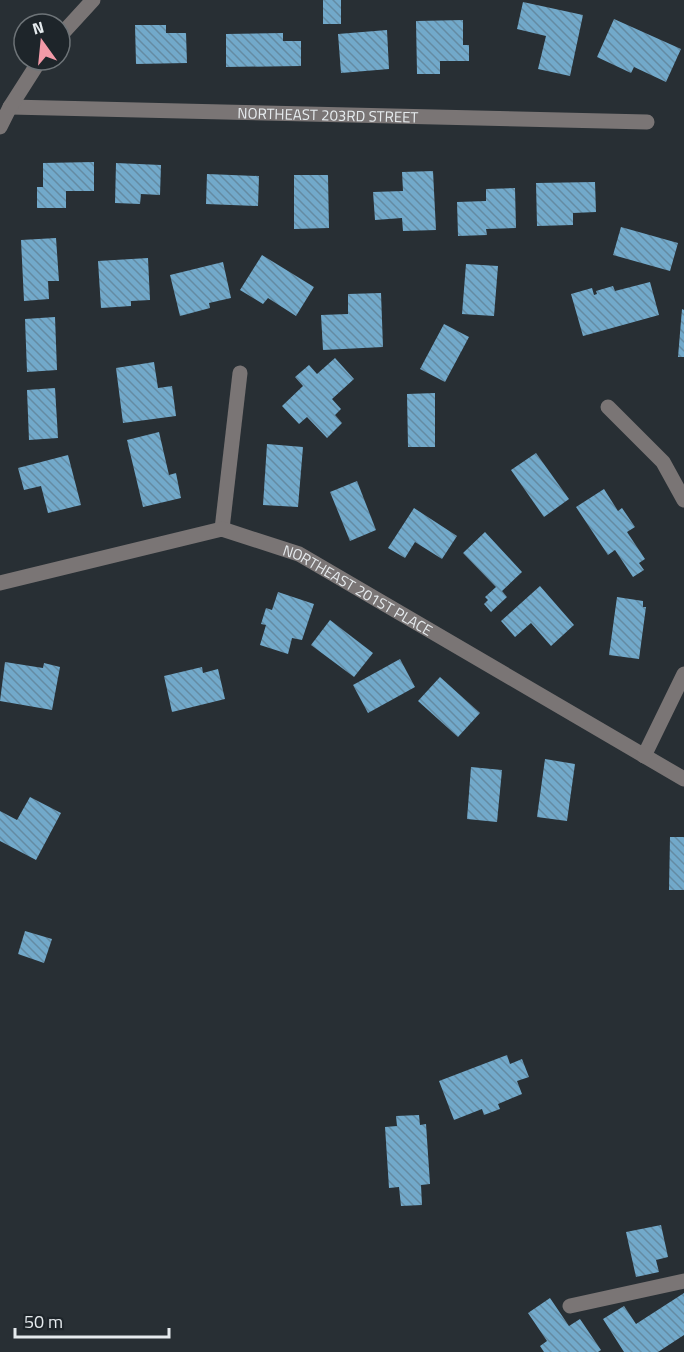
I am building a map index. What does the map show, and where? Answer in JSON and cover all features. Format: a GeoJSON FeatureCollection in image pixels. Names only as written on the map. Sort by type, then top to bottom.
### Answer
{"type":"FeatureCollection","features":[{"type":"Feature","properties":{"kind":"street"},"geometry":{"type":"LineString","coordinates":[[72,23],[93,0]]}},
{"type":"Feature","properties":{"kind":"street"},"geometry":{"type":"LineString","coordinates":[[0,127],[9,107],[32,72]]}},
{"type":"Feature","properties":{"kind":"street","name":"NORTHEAST 203RD STREET"},"geometry":{"type":"LineString","coordinates":[[9,107],[647,122]]}},
{"type":"Feature","properties":{"kind":"street"},"geometry":{"type":"LineString","coordinates":[[0,584],[222,529],[240,373]]}},
{"type":"Feature","properties":{"kind":"street"},"geometry":{"type":"LineString","coordinates":[[608,407],[663,462],[684,500]]}},
{"type":"Feature","properties":{"kind":"street","name":"NORTHEAST 201ST PLACE"},"geometry":{"type":"LineString","coordinates":[[222,529],[299,554],[684,779]]}},
{"type":"Feature","properties":{"kind":"street"},"geometry":{"type":"LineString","coordinates":[[644,756],[684,674]]}},
{"type":"Feature","properties":{"kind":"street"},"geometry":{"type":"LineString","coordinates":[[570,1306],[684,1281]]}},
{"type":"Feature","properties":{"kind":"building"},"geometry":{"type":"Polygon","coordinates":[[[323,0],[341,0],[341,24],[323,24],[323,0]]]}},
{"type":"Feature","properties":{"kind":"building"},"geometry":{"type":"Polygon","coordinates":[[[523,2],[583,15],[570,76],[538,69],[546,36],[517,29],[523,2]]]}},
{"type":"Feature","properties":{"kind":"building"},"geometry":{"type":"Polygon","coordinates":[[[614,19],[681,49],[666,82],[634,67],[631,73],[597,57],[614,19]]]}},
{"type":"Feature","properties":{"kind":"building"},"geometry":{"type":"Polygon","coordinates":[[[463,20],[463,45],[469,45],[469,61],[440,61],[440,74],[417,74],[416,21],[463,20]]]}},
{"type":"Feature","properties":{"kind":"building"},"geometry":{"type":"Polygon","coordinates":[[[135,25],[166,25],[166,33],[186,33],[187,63],[136,64],[135,25]]]}},
{"type":"Feature","properties":{"kind":"building"},"geometry":{"type":"Polygon","coordinates":[[[387,30],[389,69],[341,73],[338,34],[387,30]]]}},
{"type":"Feature","properties":{"kind":"building"},"geometry":{"type":"Polygon","coordinates":[[[283,33],[283,41],[301,41],[301,66],[226,67],[226,34],[283,33]]]}},
{"type":"Feature","properties":{"kind":"building"},"geometry":{"type":"Polygon","coordinates":[[[94,162],[94,191],[66,191],[66,208],[37,208],[37,187],[43,187],[43,163],[94,162]]]}},
{"type":"Feature","properties":{"kind":"building"},"geometry":{"type":"Polygon","coordinates":[[[116,163],[161,165],[160,195],[141,194],[140,204],[115,203],[116,163]]]}},
{"type":"Feature","properties":{"kind":"building"},"geometry":{"type":"Polygon","coordinates":[[[433,171],[436,230],[403,231],[402,218],[375,220],[373,192],[403,191],[402,172],[433,171]]]}},
{"type":"Feature","properties":{"kind":"building"},"geometry":{"type":"Polygon","coordinates":[[[207,174],[259,176],[258,206],[206,204],[207,174]]]}},
{"type":"Feature","properties":{"kind":"building"},"geometry":{"type":"Polygon","coordinates":[[[294,175],[328,175],[329,228],[294,229],[294,175]]]}},
{"type":"Feature","properties":{"kind":"building"},"geometry":{"type":"Polygon","coordinates":[[[595,182],[596,212],[573,213],[573,225],[537,226],[536,183],[595,182]]]}},
{"type":"Feature","properties":{"kind":"building"},"geometry":{"type":"Polygon","coordinates":[[[515,188],[516,228],[486,229],[487,235],[458,236],[457,202],[486,201],[486,189],[515,188]]]}},
{"type":"Feature","properties":{"kind":"building"},"geometry":{"type":"Polygon","coordinates":[[[621,227],[678,243],[670,271],[613,255],[621,227]]]}},
{"type":"Feature","properties":{"kind":"building"},"geometry":{"type":"Polygon","coordinates":[[[56,238],[59,281],[48,281],[49,299],[24,301],[21,240],[56,238]]]}},
{"type":"Feature","properties":{"kind":"building"},"geometry":{"type":"Polygon","coordinates":[[[262,255],[314,287],[296,316],[268,298],[263,304],[240,290],[262,255]]]}},
{"type":"Feature","properties":{"kind":"building"},"geometry":{"type":"Polygon","coordinates":[[[148,258],[150,300],[131,301],[131,306],[101,308],[98,261],[148,258]]]}},
{"type":"Feature","properties":{"kind":"building"},"geometry":{"type":"Polygon","coordinates":[[[223,262],[231,298],[209,303],[210,308],[180,316],[170,275],[223,262]]]}},
{"type":"Feature","properties":{"kind":"building"},"geometry":{"type":"Polygon","coordinates":[[[466,264],[498,266],[494,316],[462,314],[466,264]]]}},
{"type":"Feature","properties":{"kind":"building"},"geometry":{"type":"Polygon","coordinates":[[[650,282],[659,315],[583,336],[571,294],[592,288],[594,295],[597,294],[596,291],[613,286],[615,291],[650,282]]]}},
{"type":"Feature","properties":{"kind":"building"},"geometry":{"type":"Polygon","coordinates":[[[381,293],[383,347],[323,350],[321,315],[348,314],[348,294],[381,293]]]}},
{"type":"Feature","properties":{"kind":"building"},"geometry":{"type":"Polygon","coordinates":[[[682,309],[684,310],[684,357],[678,357],[682,309]]]}},
{"type":"Feature","properties":{"kind":"building"},"geometry":{"type":"Polygon","coordinates":[[[55,317],[57,370],[27,372],[25,319],[55,317]]]}},
{"type":"Feature","properties":{"kind":"building"},"geometry":{"type":"Polygon","coordinates":[[[444,324],[469,337],[445,382],[420,369],[444,324]]]}},
{"type":"Feature","properties":{"kind":"building"},"geometry":{"type":"Polygon","coordinates":[[[335,358],[354,379],[332,399],[341,409],[335,415],[342,423],[327,438],[307,417],[299,424],[282,406],[303,386],[295,377],[309,365],[317,374],[335,358]]]}},
{"type":"Feature","properties":{"kind":"building"},"geometry":{"type":"Polygon","coordinates":[[[154,362],[158,388],[172,386],[176,416],[123,423],[116,368],[154,362]]]}},
{"type":"Feature","properties":{"kind":"building"},"geometry":{"type":"Polygon","coordinates":[[[55,388],[58,438],[29,440],[27,390],[55,388]]]}},
{"type":"Feature","properties":{"kind":"building"},"geometry":{"type":"Polygon","coordinates":[[[435,393],[435,447],[408,447],[407,394],[435,393]]]}},
{"type":"Feature","properties":{"kind":"building"},"geometry":{"type":"Polygon","coordinates":[[[159,432],[169,475],[176,473],[181,498],[143,507],[127,440],[159,432]]]}},
{"type":"Feature","properties":{"kind":"building"},"geometry":{"type":"Polygon","coordinates":[[[267,444],[303,447],[298,507],[263,505],[267,444]]]}},
{"type":"Feature","properties":{"kind":"building"},"geometry":{"type":"Polygon","coordinates":[[[536,453],[569,499],[544,517],[511,470],[536,453]]]}},
{"type":"Feature","properties":{"kind":"building"},"geometry":{"type":"Polygon","coordinates":[[[68,455],[81,505],[48,513],[41,486],[24,490],[18,468],[68,455]]]}},
{"type":"Feature","properties":{"kind":"building"},"geometry":{"type":"Polygon","coordinates":[[[357,481],[376,530],[350,541],[330,492],[357,481]]]}},
{"type":"Feature","properties":{"kind":"building"},"geometry":{"type":"Polygon","coordinates":[[[604,489],[618,511],[622,508],[635,527],[627,532],[645,559],[639,563],[644,570],[633,577],[615,550],[608,555],[576,507],[604,489]]]}},
{"type":"Feature","properties":{"kind":"building"},"geometry":{"type":"Polygon","coordinates":[[[414,508],[457,536],[442,559],[415,542],[405,558],[388,548],[414,508]]]}},
{"type":"Feature","properties":{"kind":"building"},"geometry":{"type":"Polygon","coordinates":[[[485,532],[522,572],[502,591],[507,597],[491,612],[484,604],[488,600],[485,597],[496,587],[463,553],[485,532]]]}},
{"type":"Feature","properties":{"kind":"building"},"geometry":{"type":"Polygon","coordinates":[[[540,586],[574,625],[551,646],[531,623],[515,637],[501,621],[540,586]]]}},
{"type":"Feature","properties":{"kind":"building"},"geometry":{"type":"Polygon","coordinates":[[[278,592],[314,604],[302,640],[292,638],[288,654],[260,645],[266,625],[261,624],[266,608],[272,610],[278,592]]]}},
{"type":"Feature","properties":{"kind":"building"},"geometry":{"type":"Polygon","coordinates":[[[617,597],[643,601],[643,607],[646,607],[639,659],[609,655],[617,597]]]}},
{"type":"Feature","properties":{"kind":"building"},"geometry":{"type":"Polygon","coordinates":[[[330,620],[373,653],[354,677],[311,645],[330,620]]]}},
{"type":"Feature","properties":{"kind":"building"},"geometry":{"type":"Polygon","coordinates":[[[400,659],[415,687],[368,713],[353,685],[400,659]]]}},
{"type":"Feature","properties":{"kind":"building"},"geometry":{"type":"Polygon","coordinates":[[[5,662],[43,668],[44,663],[60,667],[52,710],[0,701],[5,662]]]}},
{"type":"Feature","properties":{"kind":"building"},"geometry":{"type":"Polygon","coordinates":[[[202,667],[203,673],[218,669],[225,699],[172,712],[164,676],[202,667]]]}},
{"type":"Feature","properties":{"kind":"building"},"geometry":{"type":"Polygon","coordinates":[[[440,677],[480,713],[458,737],[418,701],[440,677]]]}},
{"type":"Feature","properties":{"kind":"building"},"geometry":{"type":"Polygon","coordinates":[[[545,759],[575,764],[567,821],[537,817],[545,759]]]}},
{"type":"Feature","properties":{"kind":"building"},"geometry":{"type":"Polygon","coordinates":[[[471,767],[502,770],[497,822],[467,819],[471,767]]]}},
{"type":"Feature","properties":{"kind":"building"},"geometry":{"type":"Polygon","coordinates":[[[30,797],[61,813],[36,860],[0,841],[0,811],[17,820],[30,797]]]}},
{"type":"Feature","properties":{"kind":"building"},"geometry":{"type":"Polygon","coordinates":[[[670,837],[684,837],[684,890],[669,890],[670,837]]]}},
{"type":"Feature","properties":{"kind":"building"},"geometry":{"type":"Polygon","coordinates":[[[25,931],[52,939],[44,963],[18,954],[25,931]]]}},
{"type":"Feature","properties":{"kind":"building"},"geometry":{"type":"Polygon","coordinates":[[[507,1055],[510,1064],[522,1059],[529,1077],[517,1081],[522,1094],[498,1104],[500,1109],[484,1115],[482,1109],[454,1120],[439,1081],[507,1055]]]}},
{"type":"Feature","properties":{"kind":"building"},"geometry":{"type":"Polygon","coordinates":[[[419,1115],[420,1125],[426,1124],[430,1184],[421,1185],[422,1205],[401,1206],[399,1187],[389,1188],[385,1127],[397,1126],[396,1116],[419,1115]]]}},
{"type":"Feature","properties":{"kind":"building"},"geometry":{"type":"Polygon","coordinates":[[[661,1225],[668,1257],[656,1260],[659,1272],[636,1277],[626,1232],[661,1225]]]}},
{"type":"Feature","properties":{"kind":"building"},"geometry":{"type":"Polygon","coordinates":[[[684,1293],[684,1335],[658,1352],[624,1352],[603,1319],[624,1306],[636,1324],[684,1293]]]}},
{"type":"Feature","properties":{"kind":"building"},"geometry":{"type":"Polygon","coordinates":[[[550,1298],[569,1326],[580,1319],[601,1350],[598,1352],[544,1352],[540,1346],[547,1341],[528,1313],[550,1298]]]}}]}
